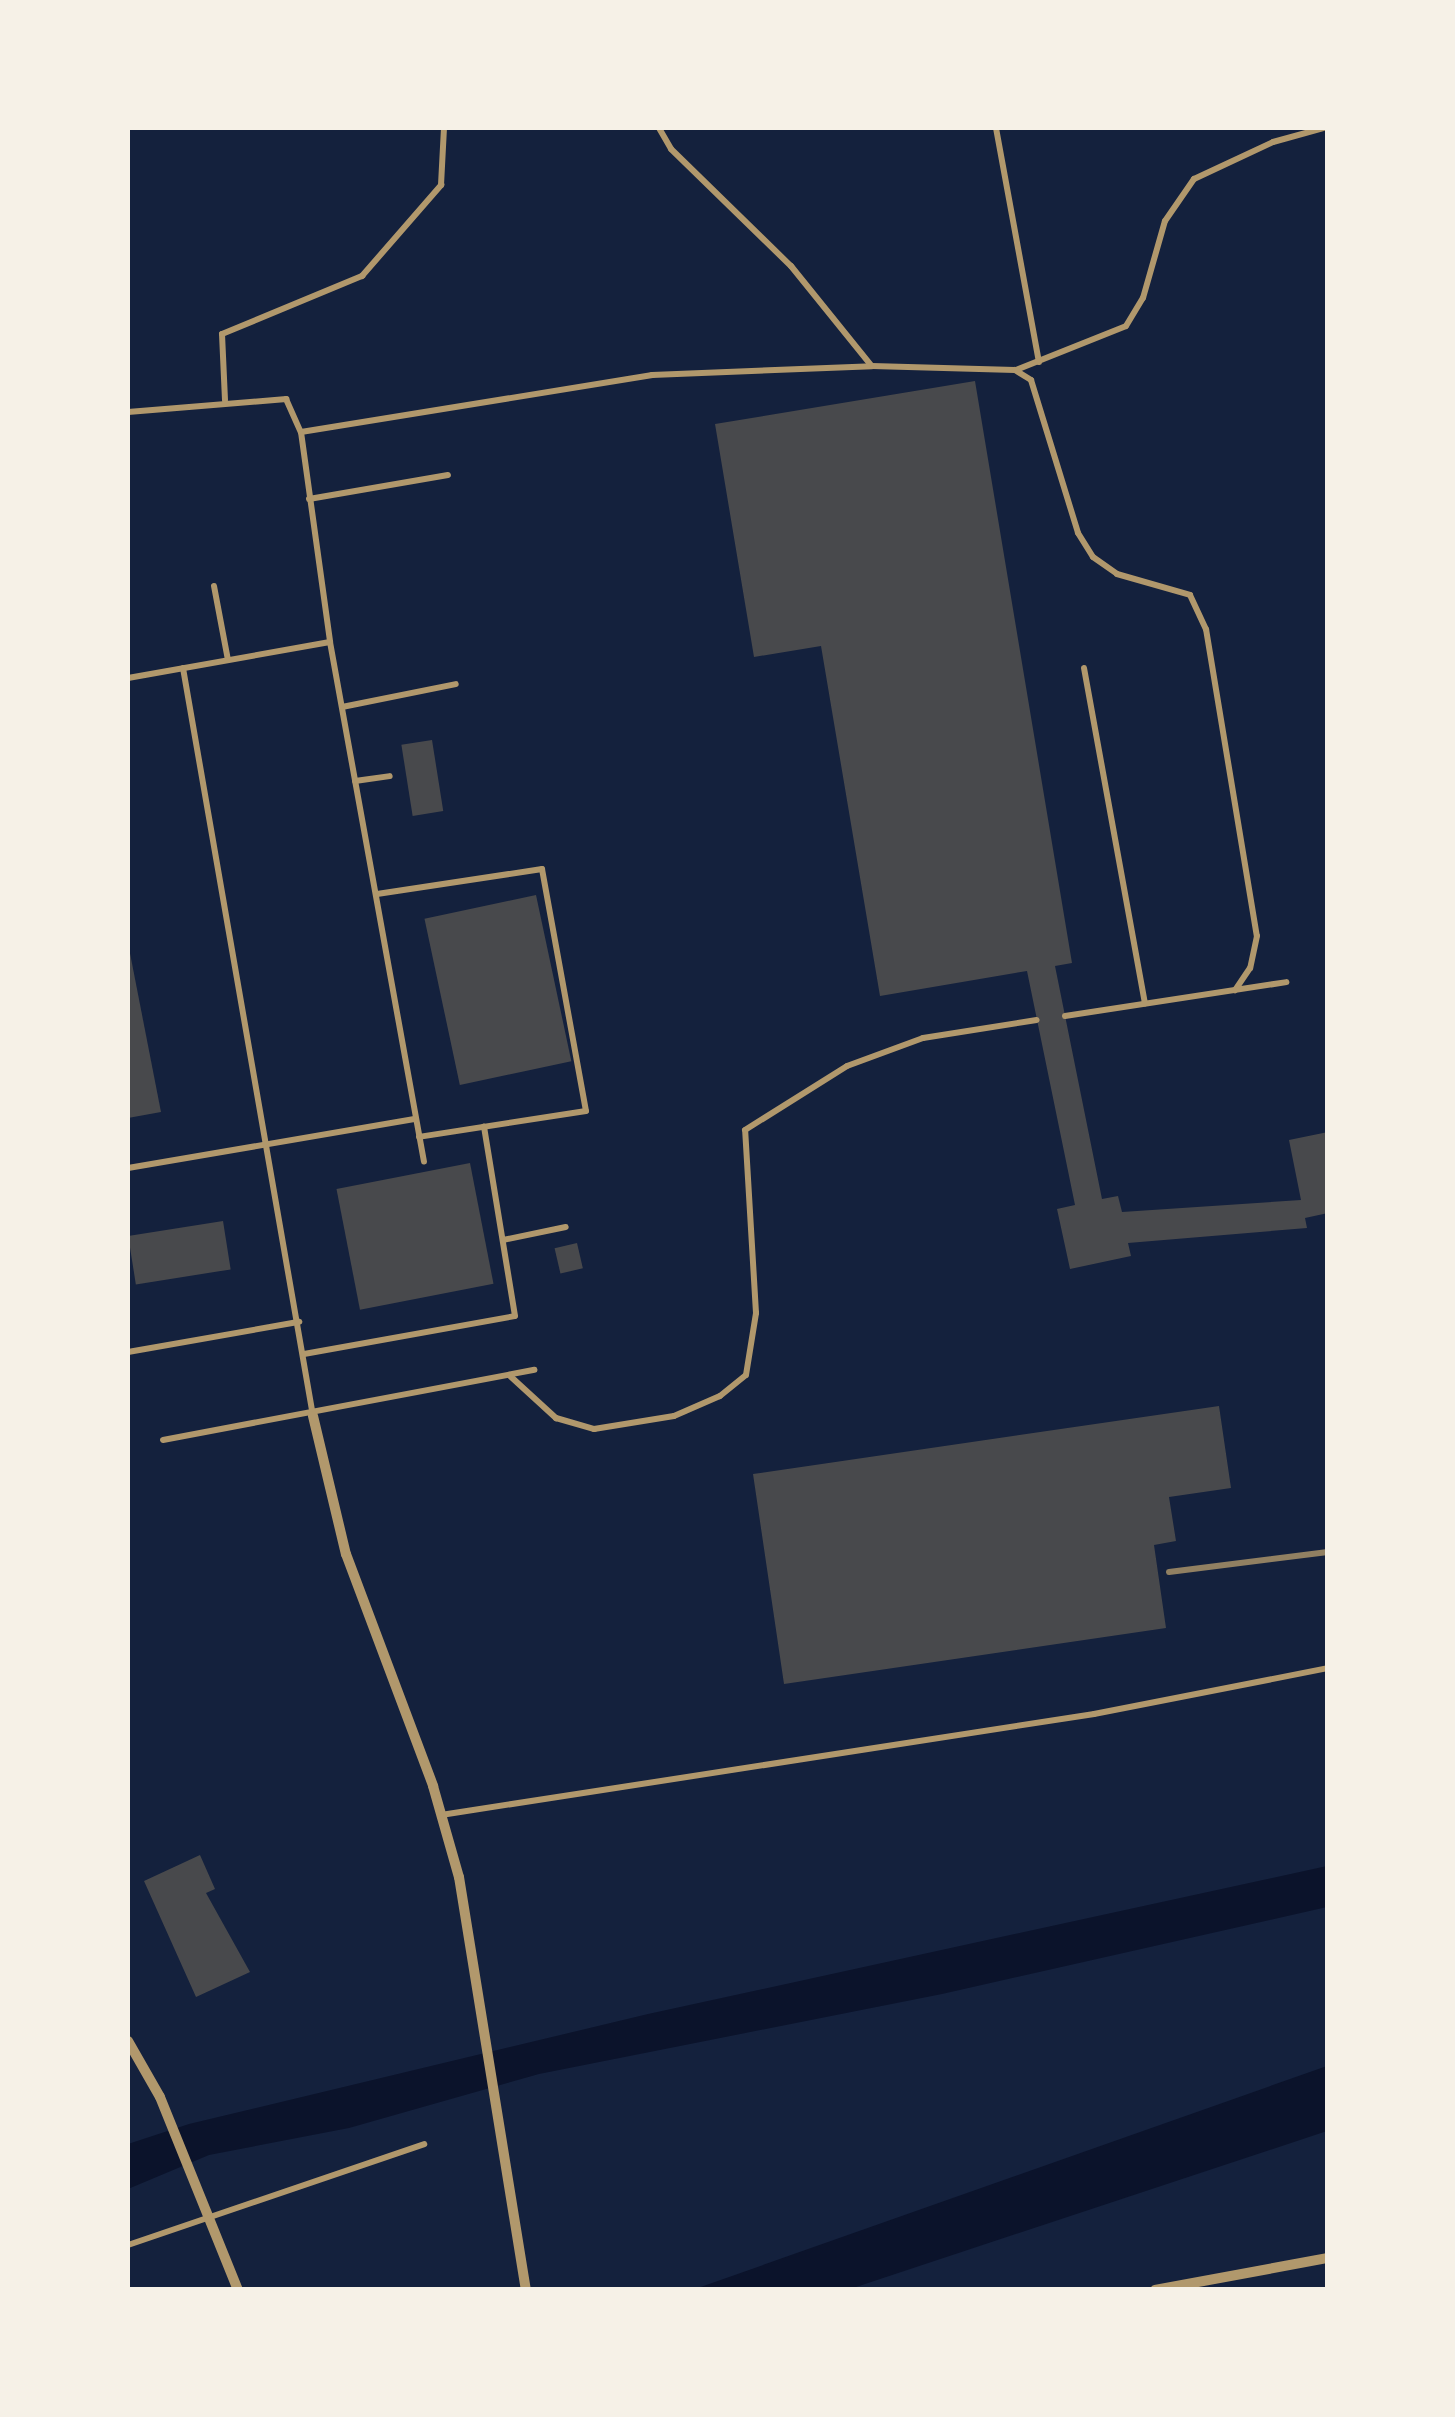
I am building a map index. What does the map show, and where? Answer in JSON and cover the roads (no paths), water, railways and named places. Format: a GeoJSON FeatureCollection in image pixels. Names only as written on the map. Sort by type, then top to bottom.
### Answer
{"type":"FeatureCollection","features":[{"type":"Feature","properties":{"kind":"street"},"geometry":{"type":"LineString","coordinates":[[313,1416],[346,1554],[442,1816],[501,2113],[526,2290]]}},
{"type":"Feature","properties":{"kind":"street"},"geometry":{"type":"LineString","coordinates":[[128,2041],[160,2097],[238,2290]]}},
{"type":"Feature","properties":{"kind":"street"},"geometry":{"type":"LineString","coordinates":[[1155,2290],[1328,2258]]}},
{"type":"Feature","properties":{"kind":"lane"},"geometry":{"type":"LineString","coordinates":[[225,400],[222,334],[362,276],[441,185],[444,128]]}},
{"type":"Feature","properties":{"kind":"lane"},"geometry":{"type":"LineString","coordinates":[[659,128],[670,149],[791,266],[872,366]]}},
{"type":"Feature","properties":{"kind":"lane"},"geometry":{"type":"LineString","coordinates":[[996,128],[1039,362]]}},
{"type":"Feature","properties":{"kind":"lane"},"geometry":{"type":"LineString","coordinates":[[301,432],[652,375],[872,366],[1015,370],[1126,326],[1143,298],[1164,221],[1194,179],[1273,142],[1324,128]]}},
{"type":"Feature","properties":{"kind":"lane"},"geometry":{"type":"LineString","coordinates":[[1015,370],[1031,380],[1078,533],[1093,556],[1117,574],[1190,595],[1206,629],[1257,936],[1250,968],[1235,990]]}},
{"type":"Feature","properties":{"kind":"lane"},"geometry":{"type":"LineString","coordinates":[[128,412],[225,400],[286,399],[301,432],[330,642],[424,1162]]}},
{"type":"Feature","properties":{"kind":"lane"},"geometry":{"type":"LineString","coordinates":[[309,499],[448,475]]}},
{"type":"Feature","properties":{"kind":"lane"},"geometry":{"type":"LineString","coordinates":[[214,586],[228,660]]}},
{"type":"Feature","properties":{"kind":"lane"},"geometry":{"type":"LineString","coordinates":[[128,678],[330,642]]}},
{"type":"Feature","properties":{"kind":"lane"},"geometry":{"type":"LineString","coordinates":[[183,668],[313,1416]]}},
{"type":"Feature","properties":{"kind":"lane"},"geometry":{"type":"LineString","coordinates":[[1084,668],[1145,1004]]}},
{"type":"Feature","properties":{"kind":"lane"},"geometry":{"type":"LineString","coordinates":[[342,707],[456,684]]}},
{"type":"Feature","properties":{"kind":"lane"},"geometry":{"type":"LineString","coordinates":[[355,782],[390,776]]}},
{"type":"Feature","properties":{"kind":"lane"},"geometry":{"type":"LineString","coordinates":[[377,894],[542,869],[586,1111],[419,1136]]}},
{"type":"Feature","properties":{"kind":"lane"},"geometry":{"type":"LineString","coordinates":[[1065,1016],[1286,982]]}},
{"type":"Feature","properties":{"kind":"lane"},"geometry":{"type":"LineString","coordinates":[[509,1375],[556,1418],[594,1429],[674,1416],[720,1396],[746,1375],[756,1313],[745,1130],[847,1066],[923,1038],[1037,1020]]}},
{"type":"Feature","properties":{"kind":"lane"},"geometry":{"type":"LineString","coordinates":[[128,1168],[416,1119]]}},
{"type":"Feature","properties":{"kind":"lane"},"geometry":{"type":"LineString","coordinates":[[304,1354],[515,1316],[484,1127]]}},
{"type":"Feature","properties":{"kind":"lane"},"geometry":{"type":"LineString","coordinates":[[503,1240],[566,1227]]}},
{"type":"Feature","properties":{"kind":"lane"},"geometry":{"type":"LineString","coordinates":[[128,1352],[298,1322]]}},
{"type":"Feature","properties":{"kind":"lane"},"geometry":{"type":"LineString","coordinates":[[163,1440],[313,1416],[534,1370]]}},
{"type":"Feature","properties":{"kind":"lane"},"geometry":{"type":"LineString","coordinates":[[442,1816],[1094,1714],[1328,1668]]}},
{"type":"Feature","properties":{"kind":"lane"},"geometry":{"type":"LineString","coordinates":[[128,2245],[424,2144]]}},
{"type":"Feature","properties":{"kind":"water"},"geometry":{"type":"Polygon","coordinates":[[[1327,1866],[1327,1907],[942,1994],[539,2074],[349,2128],[209,2155],[128,2189],[128,2144],[189,2124],[648,2014],[1327,1866]]]}},
{"type":"Feature","properties":{"kind":"water"},"geometry":{"type":"Polygon","coordinates":[[[1327,2066],[1327,2131],[850,2289],[695,2289],[1327,2066]]]}},
{"type":"Feature","properties":{"kind":"railway"},"geometry":{"type":"LineString","coordinates":[[1169,1572],[1328,1552]]}}]}
